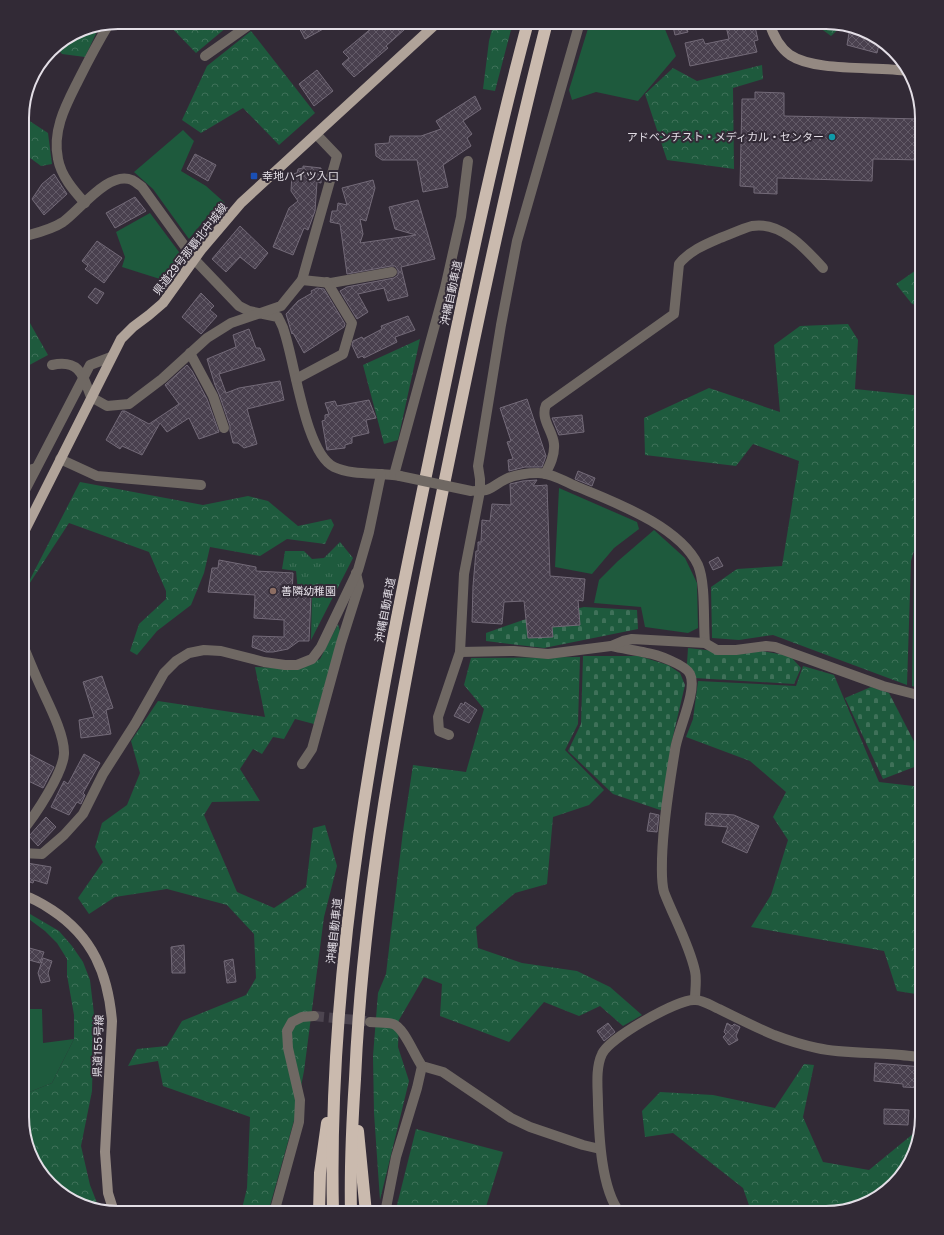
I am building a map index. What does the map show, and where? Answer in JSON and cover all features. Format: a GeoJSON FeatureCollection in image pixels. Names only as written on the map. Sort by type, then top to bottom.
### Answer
{"type":"FeatureCollection","features":[{"type":"Feature","properties":{"kind":"highway","name":"沖縄自動車道"},"geometry":{"type":"LineString","coordinates":[[333,1206],[334,1081],[341,983],[353,878],[370,762],[398,608],[476,235],[526,29]]}},
{"type":"Feature","properties":{"kind":"highway"},"geometry":{"type":"LineString","coordinates":[[351,1206],[351,1153],[359,1007],[366,935],[381,820],[415,630],[483,299],[501,215],[545,29]]}},
{"type":"Feature","properties":{"kind":"highway"},"geometry":{"type":"LineString","coordinates":[[319,1206],[320,1173],[334,1081]]}},
{"type":"Feature","properties":{"kind":"highway"},"geometry":{"type":"LineString","coordinates":[[354,1094],[365,1206]]}},
{"type":"Feature","properties":{"kind":"main road","name":"県道29号那覇北中城線"},"geometry":{"type":"LineString","coordinates":[[29,522],[111,357],[121,340],[133,327],[163,303],[194,258],[241,203],[430,29]]}},
{"type":"Feature","properties":{"kind":"main road"},"geometry":{"type":"LineString","coordinates":[[772,29],[776,40],[789,54],[811,63],[830,66],[902,71]]}},
{"type":"Feature","properties":{"kind":"main road","name":"県道155号線"},"geometry":{"type":"LineString","coordinates":[[29,898],[43,904],[66,919],[90,946],[106,981],[112,1021],[105,1162],[108,1193],[112,1205]]}},
{"type":"Feature","properties":{"kind":"street"},"geometry":{"type":"LineString","coordinates":[[205,56],[243,29]]}},
{"type":"Feature","properties":{"kind":"street"},"geometry":{"type":"LineString","coordinates":[[449,735],[439,731],[438,717],[460,652],[464,574],[476,491],[480,478],[478,466],[501,325],[517,241],[578,29]]}},
{"type":"Feature","properties":{"kind":"street"},"geometry":{"type":"LineString","coordinates":[[85,203],[70,184],[58,160],[57,134],[62,114],[93,51],[105,30]]}},
{"type":"Feature","properties":{"kind":"street"},"geometry":{"type":"LineString","coordinates":[[52,365],[63,362],[75,366],[83,376],[91,398],[107,406],[130,404],[162,379],[207,338],[231,324],[281,306],[302,280],[338,156],[316,134]]}},
{"type":"Feature","properties":{"kind":"street"},"geometry":{"type":"LineString","coordinates":[[397,476],[458,231],[468,161]]}},
{"type":"Feature","properties":{"kind":"street"},"geometry":{"type":"LineString","coordinates":[[29,236],[53,228],[64,221],[105,185],[124,178],[132,180],[142,187],[194,258],[239,306],[249,311],[278,317],[284,331],[305,416],[315,445],[327,463],[343,470],[397,476],[476,491],[491,489],[506,479],[540,473],[602,497],[651,520],[670,534],[692,555],[697,565],[702,577],[705,643]]}},
{"type":"Feature","properties":{"kind":"street"},"geometry":{"type":"LineString","coordinates":[[545,474],[554,455],[554,443],[545,421],[546,405],[674,314],[679,264],[683,258],[691,252],[717,239],[743,229],[757,226],[767,226],[784,233],[799,244],[808,251],[823,268]]}},
{"type":"Feature","properties":{"kind":"street"},"geometry":{"type":"LineString","coordinates":[[302,280],[331,283],[392,272]]}},
{"type":"Feature","properties":{"kind":"street"},"geometry":{"type":"LineString","coordinates":[[296,379],[343,354],[352,322],[327,282]]}},
{"type":"Feature","properties":{"kind":"street"},"geometry":{"type":"LineString","coordinates":[[190,353],[213,396],[224,428]]}},
{"type":"Feature","properties":{"kind":"street"},"geometry":{"type":"LineString","coordinates":[[29,482],[90,365],[111,357]]}},
{"type":"Feature","properties":{"kind":"street"},"geometry":{"type":"LineString","coordinates":[[60,458],[97,476],[201,485]]}},
{"type":"Feature","properties":{"kind":"street"},"geometry":{"type":"LineString","coordinates":[[29,470],[36,468]]}},
{"type":"Feature","properties":{"kind":"street"},"geometry":{"type":"LineString","coordinates":[[29,853],[42,854],[64,835],[83,814],[103,774],[135,724],[164,673],[176,661],[189,653],[204,650],[222,651],[264,662],[285,664],[296,664],[312,659],[321,647],[356,573],[369,532],[381,474]]}},
{"type":"Feature","properties":{"kind":"street"},"geometry":{"type":"LineString","coordinates":[[302,764],[312,749],[341,644],[359,586],[356,573]]}},
{"type":"Feature","properties":{"kind":"street"},"geometry":{"type":"LineString","coordinates":[[460,652],[514,651],[548,654],[611,646],[632,639],[705,643],[717,650],[736,650],[766,646],[775,647],[883,686],[915,694]]}},
{"type":"Feature","properties":{"kind":"street"},"geometry":{"type":"LineString","coordinates":[[611,646],[654,655],[683,667],[690,674],[692,685],[675,749],[664,829],[662,884],[687,947],[695,972],[695,999]]}},
{"type":"Feature","properties":{"kind":"street"},"geometry":{"type":"LineString","coordinates":[[29,659],[58,725],[64,753],[63,762],[58,775],[29,821]]}},
{"type":"Feature","properties":{"kind":"street"},"geometry":{"type":"LineString","coordinates":[[615,1206],[609,1188],[600,1149],[599,1065],[602,1054],[607,1047],[652,1017],[681,1003],[695,999],[774,1035],[818,1048],[915,1057]]}},
{"type":"Feature","properties":{"kind":"street"},"geometry":{"type":"LineString","coordinates":[[276,1206],[299,1122],[300,1100],[288,1048],[287,1030],[292,1022],[302,1017],[314,1016]]}},
{"type":"Feature","properties":{"kind":"street"},"geometry":{"type":"LineString","coordinates":[[370,1022],[395,1024],[401,1030],[417,1060],[422,1066],[443,1072],[511,1118],[530,1127],[583,1145],[600,1149]]}},
{"type":"Feature","properties":{"kind":"street"},"geometry":{"type":"LineString","coordinates":[[386,1206],[396,1157],[417,1088],[422,1066]]}},
{"type":"Feature","properties":{"kind":"green space"},"geometry":{"type":"Polygon","coordinates":[[[173,29],[225,29],[196,53],[173,29]]]}},
{"type":"Feature","properties":{"kind":"green space"},"geometry":{"type":"Polygon","coordinates":[[[492,29],[511,29],[495,91],[483,89],[489,41],[492,29]]]}},
{"type":"Feature","properties":{"kind":"green space"},"geometry":{"type":"Polygon","coordinates":[[[588,29],[665,29],[676,56],[638,101],[596,92],[572,100],[569,90],[588,29]]]}},
{"type":"Feature","properties":{"kind":"green space"},"geometry":{"type":"Polygon","coordinates":[[[822,29],[838,30],[831,36],[822,29]]]}},
{"type":"Feature","properties":{"kind":"green space"},"geometry":{"type":"Polygon","coordinates":[[[251,31],[315,113],[279,145],[243,108],[201,133],[182,120],[207,66],[251,31]]]}},
{"type":"Feature","properties":{"kind":"green space"},"geometry":{"type":"Polygon","coordinates":[[[97,32],[85,57],[62,54],[59,51],[73,41],[97,32]]]}},
{"type":"Feature","properties":{"kind":"green space"},"geometry":{"type":"Polygon","coordinates":[[[762,65],[763,79],[733,88],[734,169],[667,160],[645,94],[673,68],[697,81],[762,65]]]}},
{"type":"Feature","properties":{"kind":"green space"},"geometry":{"type":"Polygon","coordinates":[[[29,121],[48,133],[52,164],[41,166],[29,157],[29,121]]]}},
{"type":"Feature","properties":{"kind":"green space"},"geometry":{"type":"Polygon","coordinates":[[[183,130],[194,141],[181,171],[206,186],[225,203],[211,212],[189,239],[153,189],[134,172],[183,130]]]}},
{"type":"Feature","properties":{"kind":"green space"},"geometry":{"type":"Polygon","coordinates":[[[150,213],[179,252],[179,259],[163,280],[122,267],[125,257],[116,232],[150,213]]]}},
{"type":"Feature","properties":{"kind":"green space"},"geometry":{"type":"Polygon","coordinates":[[[915,271],[915,305],[912,304],[896,284],[915,271]]]}},
{"type":"Feature","properties":{"kind":"green space"},"geometry":{"type":"Polygon","coordinates":[[[29,321],[48,355],[29,365],[29,321]]]}},
{"type":"Feature","properties":{"kind":"green space"},"geometry":{"type":"Polygon","coordinates":[[[848,324],[858,340],[855,389],[915,395],[915,548],[911,561],[907,685],[773,635],[739,640],[712,638],[711,587],[737,569],[782,566],[799,461],[753,444],[736,466],[645,455],[644,418],[709,388],[780,412],[774,345],[800,326],[848,324]]]}},
{"type":"Feature","properties":{"kind":"green space"},"geometry":{"type":"Polygon","coordinates":[[[420,339],[398,440],[384,444],[363,365],[420,339]]]}},
{"type":"Feature","properties":{"kind":"green space"},"geometry":{"type":"Polygon","coordinates":[[[80,482],[203,505],[248,496],[268,501],[298,526],[331,519],[334,525],[325,544],[287,539],[260,556],[210,547],[204,573],[191,605],[157,631],[137,655],[130,651],[139,624],[166,599],[166,591],[149,552],[69,523],[29,584],[29,581],[80,482]]]}},
{"type":"Feature","properties":{"kind":"green space"},"geometry":{"type":"Polygon","coordinates":[[[559,488],[637,522],[639,529],[614,548],[592,574],[555,567],[559,488]]]}},
{"type":"Feature","properties":{"kind":"green space"},"geometry":{"type":"Polygon","coordinates":[[[654,530],[685,558],[697,583],[698,628],[688,633],[645,627],[641,607],[594,603],[599,580],[618,561],[654,530]]]}},
{"type":"Feature","properties":{"kind":"green space"},"geometry":{"type":"Polygon","coordinates":[[[340,542],[353,558],[311,640],[312,593],[298,591],[296,571],[282,569],[285,551],[304,551],[312,559],[324,558],[340,542]]]}},
{"type":"Feature","properties":{"kind":"green space"},"geometry":{"type":"Polygon","coordinates":[[[915,561],[915,687],[912,686],[915,561]]]}},
{"type":"Feature","properties":{"kind":"green space"},"geometry":{"type":"Polygon","coordinates":[[[584,607],[637,610],[638,629],[544,648],[486,641],[486,633],[523,620],[584,607]]]}},
{"type":"Feature","properties":{"kind":"green space"},"geometry":{"type":"Polygon","coordinates":[[[338,624],[340,631],[314,724],[295,719],[284,739],[273,737],[262,754],[253,749],[240,769],[260,801],[212,802],[204,815],[237,892],[274,908],[306,887],[313,828],[325,825],[337,866],[324,917],[304,1071],[295,1117],[270,1206],[243,1206],[247,1188],[250,1117],[163,1086],[158,1061],[128,1066],[137,1049],[167,1046],[182,1021],[246,995],[256,978],[254,934],[227,905],[167,889],[115,897],[89,914],[78,898],[103,862],[95,847],[102,823],[127,805],[140,773],[131,741],[158,701],[265,717],[255,667],[299,669],[320,659],[338,624]]]}},
{"type":"Feature","properties":{"kind":"green space"},"geometry":{"type":"Polygon","coordinates":[[[688,648],[741,654],[762,651],[790,656],[801,668],[794,684],[694,678],[687,664],[688,648]]]}},
{"type":"Feature","properties":{"kind":"green space"},"geometry":{"type":"Polygon","coordinates":[[[583,656],[639,656],[668,665],[680,673],[685,685],[671,745],[663,811],[613,794],[568,751],[581,724],[583,656]]]}},
{"type":"Feature","properties":{"kind":"green space"},"geometry":{"type":"Polygon","coordinates":[[[580,657],[578,724],[565,750],[604,790],[589,805],[553,817],[547,884],[515,893],[476,927],[478,948],[522,963],[577,971],[610,987],[642,1015],[623,1026],[600,1006],[579,1016],[544,1002],[509,1042],[440,1016],[442,984],[424,977],[399,1020],[398,1047],[409,1081],[380,1200],[374,1113],[373,1056],[378,993],[386,974],[403,831],[413,765],[466,772],[484,709],[464,685],[471,658],[580,657]]]}},
{"type":"Feature","properties":{"kind":"green space"},"geometry":{"type":"Polygon","coordinates":[[[803,666],[834,675],[879,782],[915,786],[915,994],[897,991],[884,951],[751,927],[771,895],[788,840],[773,817],[786,792],[750,761],[686,737],[693,719],[698,681],[796,686],[803,666]]]}},
{"type":"Feature","properties":{"kind":"green space"},"geometry":{"type":"Polygon","coordinates":[[[871,687],[889,693],[915,743],[915,767],[883,779],[845,698],[871,687]]]}},
{"type":"Feature","properties":{"kind":"green space"},"geometry":{"type":"Polygon","coordinates":[[[29,914],[59,931],[83,962],[90,980],[94,1014],[92,1091],[81,1146],[90,1185],[97,1203],[78,1197],[59,1184],[51,1176],[38,1157],[31,1135],[29,1123],[29,1092],[52,1083],[74,1039],[74,1015],[67,975],[67,959],[57,943],[45,931],[29,919],[29,914]]]}},
{"type":"Feature","properties":{"kind":"green space"},"geometry":{"type":"Polygon","coordinates":[[[29,1009],[42,1009],[43,1043],[74,1039],[52,1083],[29,1092],[29,1009]]]}},
{"type":"Feature","properties":{"kind":"green space"},"geometry":{"type":"Polygon","coordinates":[[[804,1064],[814,1065],[803,1117],[823,1162],[869,1170],[913,1134],[913,1135],[906,1157],[893,1176],[885,1184],[866,1197],[849,1203],[826,1206],[749,1206],[743,1188],[673,1133],[645,1137],[642,1111],[660,1092],[713,1095],[775,1108],[804,1064]]]}},
{"type":"Feature","properties":{"kind":"green space"},"geometry":{"type":"Polygon","coordinates":[[[416,1129],[503,1152],[486,1206],[397,1206],[416,1129]]]}},
{"type":"Feature","properties":{"kind":"building"},"geometry":{"type":"Polygon","coordinates":[[[300,29],[323,29],[305,39],[300,29]]]}},
{"type":"Feature","properties":{"kind":"building"},"geometry":{"type":"Polygon","coordinates":[[[371,29],[405,29],[386,46],[388,48],[354,77],[342,64],[349,58],[343,52],[371,29]]]}},
{"type":"Feature","properties":{"kind":"building"},"geometry":{"type":"Polygon","coordinates":[[[674,29],[687,29],[688,32],[675,35],[674,29]]]}},
{"type":"Feature","properties":{"kind":"building"},"geometry":{"type":"Polygon","coordinates":[[[727,29],[756,29],[758,40],[754,41],[757,52],[690,66],[685,43],[703,39],[705,44],[729,39],[727,29]]]}},
{"type":"Feature","properties":{"kind":"building"},"geometry":{"type":"Polygon","coordinates":[[[849,32],[871,41],[879,46],[877,53],[847,45],[849,32]]]}},
{"type":"Feature","properties":{"kind":"building"},"geometry":{"type":"Polygon","coordinates":[[[317,70],[333,91],[314,106],[299,84],[317,70]]]}},
{"type":"Feature","properties":{"kind":"building","name":"アドベンチスト・メディカル・センター"},"geometry":{"type":"Polygon","coordinates":[[[755,92],[784,93],[784,116],[915,119],[915,160],[873,159],[872,181],[777,178],[777,194],[754,193],[754,187],[740,186],[742,99],[755,99],[755,92]]]}},
{"type":"Feature","properties":{"kind":"building"},"geometry":{"type":"Polygon","coordinates":[[[475,96],[481,109],[463,121],[472,134],[467,138],[471,146],[443,165],[448,187],[423,192],[417,160],[382,160],[376,156],[375,144],[389,143],[390,136],[421,136],[441,129],[436,121],[475,96]]]}},
{"type":"Feature","properties":{"kind":"building"},"geometry":{"type":"Polygon","coordinates":[[[195,154],[216,165],[208,181],[187,169],[195,154]]]}},
{"type":"Feature","properties":{"kind":"building"},"geometry":{"type":"Polygon","coordinates":[[[303,166],[321,168],[321,183],[317,182],[315,211],[308,230],[304,228],[293,255],[273,247],[289,208],[298,201],[291,191],[292,174],[297,173],[298,169],[303,168],[303,166]]]}},
{"type":"Feature","properties":{"kind":"building"},"geometry":{"type":"Polygon","coordinates":[[[54,174],[67,194],[44,215],[32,199],[42,184],[54,174]]]}},
{"type":"Feature","properties":{"kind":"building"},"geometry":{"type":"Polygon","coordinates":[[[373,180],[375,188],[366,221],[360,219],[363,234],[360,243],[416,235],[395,229],[389,207],[418,200],[435,259],[401,267],[408,296],[388,301],[384,288],[358,294],[368,312],[357,319],[340,291],[347,287],[394,278],[398,275],[398,270],[395,266],[391,266],[347,274],[340,224],[330,222],[332,211],[337,211],[338,203],[347,205],[342,188],[373,180]]]}},
{"type":"Feature","properties":{"kind":"building"},"geometry":{"type":"Polygon","coordinates":[[[135,197],[146,211],[115,228],[106,213],[135,197]]]}},
{"type":"Feature","properties":{"kind":"building"},"geometry":{"type":"Polygon","coordinates":[[[240,226],[268,253],[255,269],[240,257],[226,272],[212,259],[240,226]]]}},
{"type":"Feature","properties":{"kind":"building"},"geometry":{"type":"Polygon","coordinates":[[[97,241],[122,258],[104,283],[85,269],[88,266],[82,261],[97,241]]]}},
{"type":"Feature","properties":{"kind":"building"},"geometry":{"type":"Polygon","coordinates":[[[95,288],[104,293],[97,304],[88,297],[95,288]]]}},
{"type":"Feature","properties":{"kind":"building"},"geometry":{"type":"Polygon","coordinates":[[[317,288],[324,289],[345,324],[344,327],[304,353],[293,333],[292,334],[286,314],[298,301],[312,293],[311,291],[317,288]]]}},
{"type":"Feature","properties":{"kind":"building"},"geometry":{"type":"Polygon","coordinates":[[[201,293],[214,306],[210,310],[217,316],[201,334],[182,317],[201,293]]]}},
{"type":"Feature","properties":{"kind":"building"},"geometry":{"type":"Polygon","coordinates":[[[408,316],[415,330],[395,337],[397,342],[364,358],[362,356],[358,358],[352,345],[353,341],[362,337],[363,339],[382,329],[381,326],[408,316]]]}},
{"type":"Feature","properties":{"kind":"building"},"geometry":{"type":"Polygon","coordinates":[[[249,329],[256,348],[260,348],[265,360],[219,374],[226,393],[239,388],[280,381],[284,400],[247,409],[257,444],[244,448],[238,443],[233,443],[230,426],[207,359],[236,347],[233,335],[249,329]]]}},
{"type":"Feature","properties":{"kind":"building"},"geometry":{"type":"Polygon","coordinates":[[[187,365],[192,371],[207,399],[219,432],[199,439],[189,418],[167,432],[160,423],[142,455],[122,446],[120,449],[106,440],[122,411],[125,411],[149,424],[179,404],[165,385],[187,365]]]}},
{"type":"Feature","properties":{"kind":"building"},"geometry":{"type":"Polygon","coordinates":[[[527,399],[546,456],[542,467],[525,467],[509,471],[508,460],[513,459],[507,442],[511,441],[500,408],[527,399]]]}},
{"type":"Feature","properties":{"kind":"building"},"geometry":{"type":"Polygon","coordinates":[[[369,400],[376,418],[366,420],[369,433],[352,437],[352,443],[345,445],[345,448],[327,450],[322,421],[325,420],[325,415],[329,414],[325,403],[335,401],[337,406],[369,400]]]}},
{"type":"Feature","properties":{"kind":"building"},"geometry":{"type":"Polygon","coordinates":[[[582,415],[584,432],[559,435],[552,418],[582,415]]]}},
{"type":"Feature","properties":{"kind":"building"},"geometry":{"type":"Polygon","coordinates":[[[578,471],[595,478],[592,486],[575,479],[578,471]]]}},
{"type":"Feature","properties":{"kind":"building"},"geometry":{"type":"Polygon","coordinates":[[[537,480],[533,486],[547,485],[550,576],[585,579],[583,601],[578,600],[580,625],[552,627],[553,637],[528,638],[524,601],[504,602],[502,624],[472,622],[473,586],[476,551],[478,551],[478,542],[481,542],[482,520],[490,521],[492,504],[511,505],[510,484],[537,480]]]}},
{"type":"Feature","properties":{"kind":"building"},"geometry":{"type":"Polygon","coordinates":[[[718,557],[723,566],[713,570],[709,562],[718,557]]]}},
{"type":"Feature","properties":{"kind":"building"},"geometry":{"type":"Polygon","coordinates":[[[219,560],[256,567],[256,571],[293,573],[292,594],[311,595],[309,641],[299,641],[288,649],[273,652],[266,652],[252,647],[253,636],[284,637],[284,620],[254,618],[255,595],[208,592],[212,568],[218,568],[219,560]]]}},
{"type":"Feature","properties":{"kind":"building"},"geometry":{"type":"Polygon","coordinates":[[[102,676],[113,708],[106,710],[111,734],[81,738],[79,720],[94,717],[83,682],[102,676]]]}},
{"type":"Feature","properties":{"kind":"building"},"geometry":{"type":"Polygon","coordinates":[[[465,702],[477,710],[469,723],[454,716],[461,703],[464,705],[465,702]]]}},
{"type":"Feature","properties":{"kind":"building"},"geometry":{"type":"Polygon","coordinates":[[[29,754],[54,767],[43,788],[29,781],[29,754]]]}},
{"type":"Feature","properties":{"kind":"building"},"geometry":{"type":"Polygon","coordinates":[[[84,754],[100,763],[83,793],[85,795],[81,804],[77,802],[69,815],[51,807],[64,781],[68,784],[84,754]]]}},
{"type":"Feature","properties":{"kind":"building"},"geometry":{"type":"Polygon","coordinates":[[[650,813],[659,815],[657,832],[647,831],[650,813]]]}},
{"type":"Feature","properties":{"kind":"building"},"geometry":{"type":"Polygon","coordinates":[[[706,813],[734,815],[759,826],[747,853],[722,842],[728,827],[705,825],[706,813]]]}},
{"type":"Feature","properties":{"kind":"building"},"geometry":{"type":"Polygon","coordinates":[[[46,817],[56,827],[38,846],[29,836],[46,817]]]}},
{"type":"Feature","properties":{"kind":"building"},"geometry":{"type":"Polygon","coordinates":[[[29,863],[51,867],[47,884],[34,880],[33,883],[29,882],[29,863]]]}},
{"type":"Feature","properties":{"kind":"building"},"geometry":{"type":"Polygon","coordinates":[[[184,945],[185,973],[172,973],[171,947],[184,945]]]}},
{"type":"Feature","properties":{"kind":"building"},"geometry":{"type":"Polygon","coordinates":[[[29,948],[44,952],[40,963],[29,960],[29,948]]]}},
{"type":"Feature","properties":{"kind":"building"},"geometry":{"type":"Polygon","coordinates":[[[43,958],[52,961],[48,973],[50,981],[41,983],[38,973],[43,958]]]}},
{"type":"Feature","properties":{"kind":"building"},"geometry":{"type":"Polygon","coordinates":[[[233,959],[236,982],[227,983],[224,961],[233,959]]]}},
{"type":"Feature","properties":{"kind":"building"},"geometry":{"type":"Polygon","coordinates":[[[608,1023],[615,1032],[604,1041],[597,1031],[608,1023]]]}},
{"type":"Feature","properties":{"kind":"building"},"geometry":{"type":"Polygon","coordinates":[[[727,1023],[732,1026],[734,1024],[740,1027],[736,1036],[738,1040],[729,1045],[723,1037],[726,1034],[724,1032],[727,1023]]]}},
{"type":"Feature","properties":{"kind":"building"},"geometry":{"type":"Polygon","coordinates":[[[875,1063],[915,1066],[915,1088],[903,1087],[903,1084],[874,1081],[875,1063]]]}},
{"type":"Feature","properties":{"kind":"building"},"geometry":{"type":"Polygon","coordinates":[[[884,1109],[909,1110],[908,1125],[884,1124],[884,1109]]]}},
{"type":"Feature","properties":{"kind":"tunnel"},"geometry":{"type":"LineString","coordinates":[[314,1016],[366,1021]]}},
{"type":"Feature","properties":{"kind":"place","name":"アドベンチスト・メディカル・センター"},"geometry":{"type":"Point","coordinates":[832,137]}},
{"type":"Feature","properties":{"kind":"place","name":"幸地ハイツ入口"},"geometry":{"type":"Point","coordinates":[254,176]}},
{"type":"Feature","properties":{"kind":"place","name":"善隣幼稚園"},"geometry":{"type":"Point","coordinates":[273,591]}}]}
